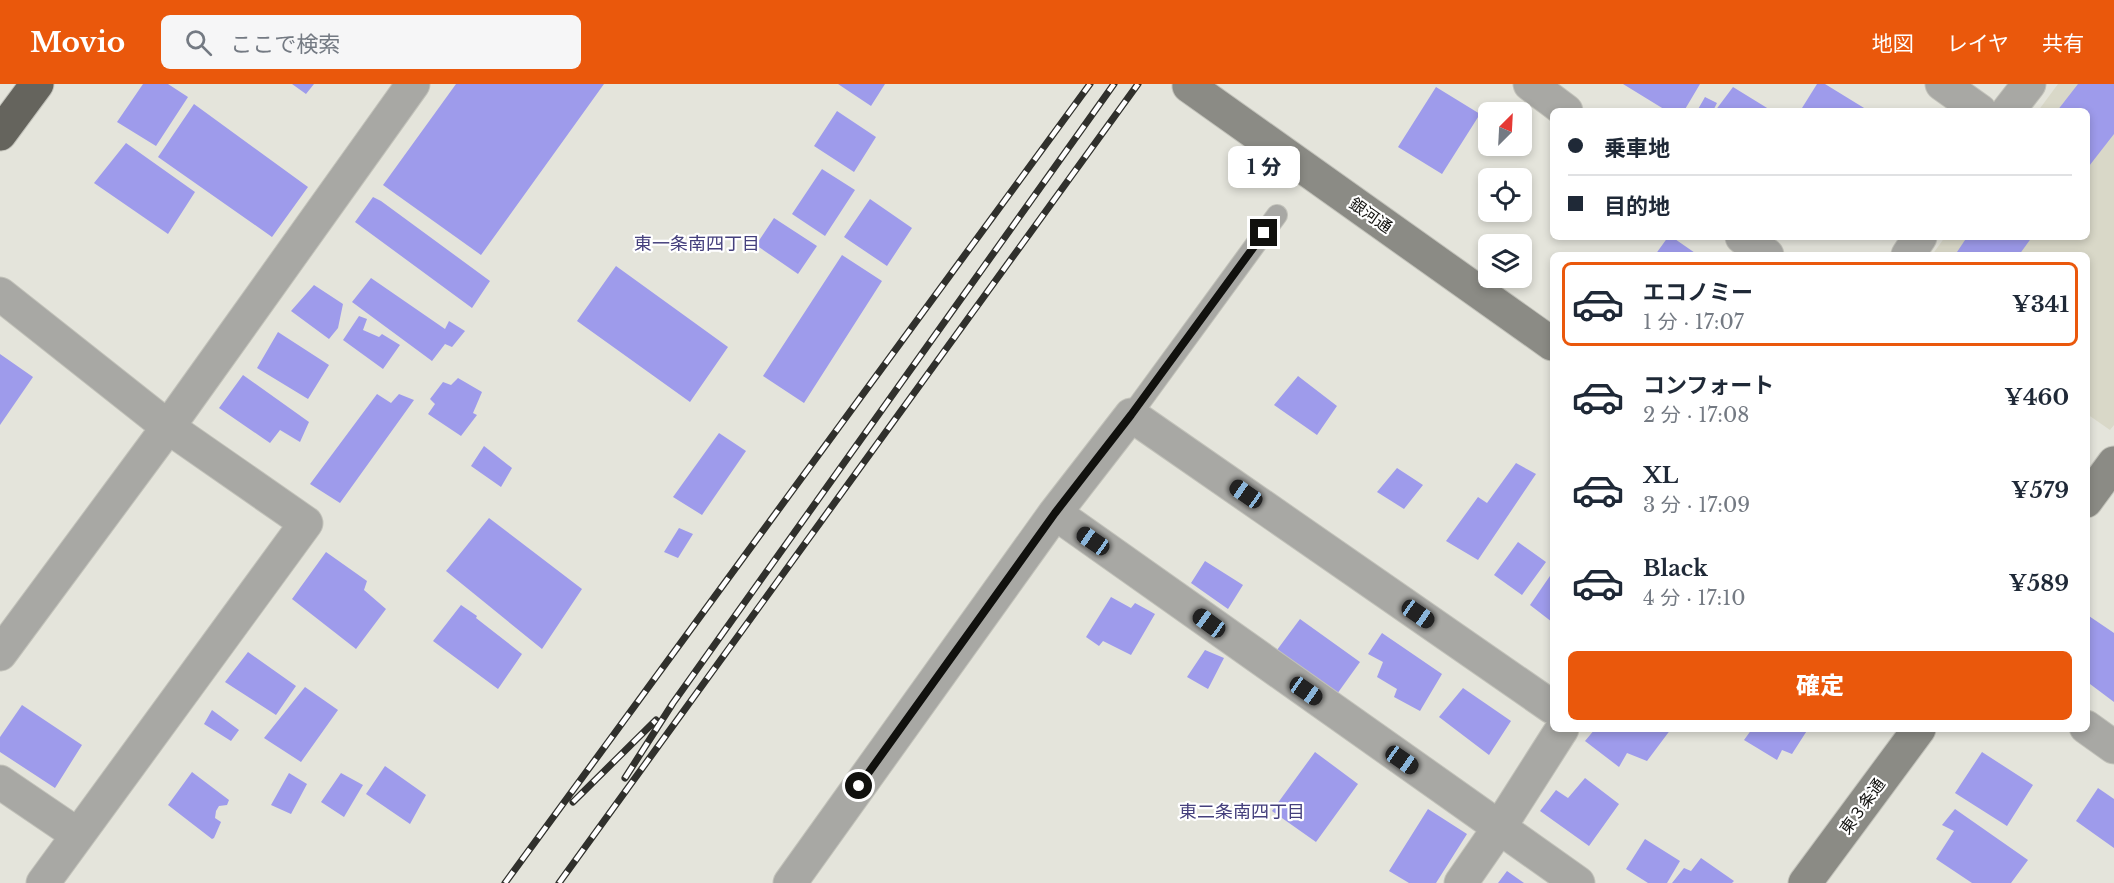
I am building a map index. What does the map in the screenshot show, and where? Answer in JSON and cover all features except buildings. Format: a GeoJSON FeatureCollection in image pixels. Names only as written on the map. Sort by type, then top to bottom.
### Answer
{"type":"FeatureCollection","features":[{"type":"Feature","properties":{"kind":"highway"},"geometry":{"type":"LineString","coordinates":[[0,134],[37,84]]}},
{"type":"Feature","properties":{"kind":"street"},"geometry":{"type":"LineString","coordinates":[[0,654],[168,427],[413,84]]}},
{"type":"Feature","properties":{"kind":"street"},"geometry":{"type":"LineString","coordinates":[[1942,84],[1976,108]]}},
{"type":"Feature","properties":{"kind":"street"},"geometry":{"type":"LineString","coordinates":[[2010,108],[2029,84]]}},
{"type":"Feature","properties":{"kind":"street","name":"銀河通"},"geometry":{"type":"LineString","coordinates":[[1190,86],[1550,343]]}},
{"type":"Feature","properties":{"kind":"street"},"geometry":{"type":"LineString","coordinates":[[1746,240],[1763,252]]}},
{"type":"Feature","properties":{"kind":"street"},"geometry":{"type":"LineString","coordinates":[[0,294],[168,427],[306,523],[44,883]]}},
{"type":"Feature","properties":{"kind":"street"},"geometry":{"type":"LineString","coordinates":[[790,883],[1055,513],[1131,415],[1550,706]]}},
{"type":"Feature","properties":{"kind":"street"},"geometry":{"type":"LineString","coordinates":[[2090,493],[2114,463]]}},
{"type":"Feature","properties":{"kind":"street"},"geometry":{"type":"LineString","coordinates":[[1055,513],[1578,883]]}},
{"type":"Feature","properties":{"kind":"street"},"geometry":{"type":"LineString","coordinates":[[2090,730],[2114,747]]}},
{"type":"Feature","properties":{"kind":"street"},"geometry":{"type":"LineString","coordinates":[[1461,883],[1560,732]]}},
{"type":"Feature","properties":{"kind":"street","name":"東３条通"},"geometry":{"type":"LineString","coordinates":[[1805,883],[1917,732]]}},
{"type":"Feature","properties":{"kind":"street"},"geometry":{"type":"LineString","coordinates":[[0,782],[78,835]]}},
{"type":"Feature","properties":{"kind":"lane"},"geometry":{"type":"LineString","coordinates":[[1131,415],[1277,214]]}},
{"type":"Feature","properties":{"kind":"shaded area"},"geometry":{"type":"Polygon","coordinates":[[[2058,84],[2114,84],[2114,425],[2110,430],[2090,416],[2090,252],[1934,252],[1943,240],[2090,240],[2090,108],[2040,108],[2058,84]]]}},
{"type":"Feature","properties":{"kind":"railway"},"geometry":{"type":"LineString","coordinates":[[505,883],[1090,84]]}},
{"type":"Feature","properties":{"kind":"railway"},"geometry":{"type":"LineString","coordinates":[[625,778],[673,703],[1114,84]]}},
{"type":"Feature","properties":{"kind":"railway"},"geometry":{"type":"LineString","coordinates":[[559,883],[1138,84]]}},
{"type":"Feature","properties":{"kind":"railway"},"geometry":{"type":"LineString","coordinates":[[573,802],[656,720]]}},
{"type":"Feature","properties":{"kind":"district","name":"東一条南四丁目"},"geometry":{"type":"Point","coordinates":[697,244]}},
{"type":"Feature","properties":{"kind":"district","name":"東二条南四丁目"},"geometry":{"type":"Point","coordinates":[1242,812]}},
{"type":"Feature","properties":{"kind":"route"},"geometry":{"type":"LineString","coordinates":[[859,786],[1055,513],[1131,415],[1264,233]]}}]}
